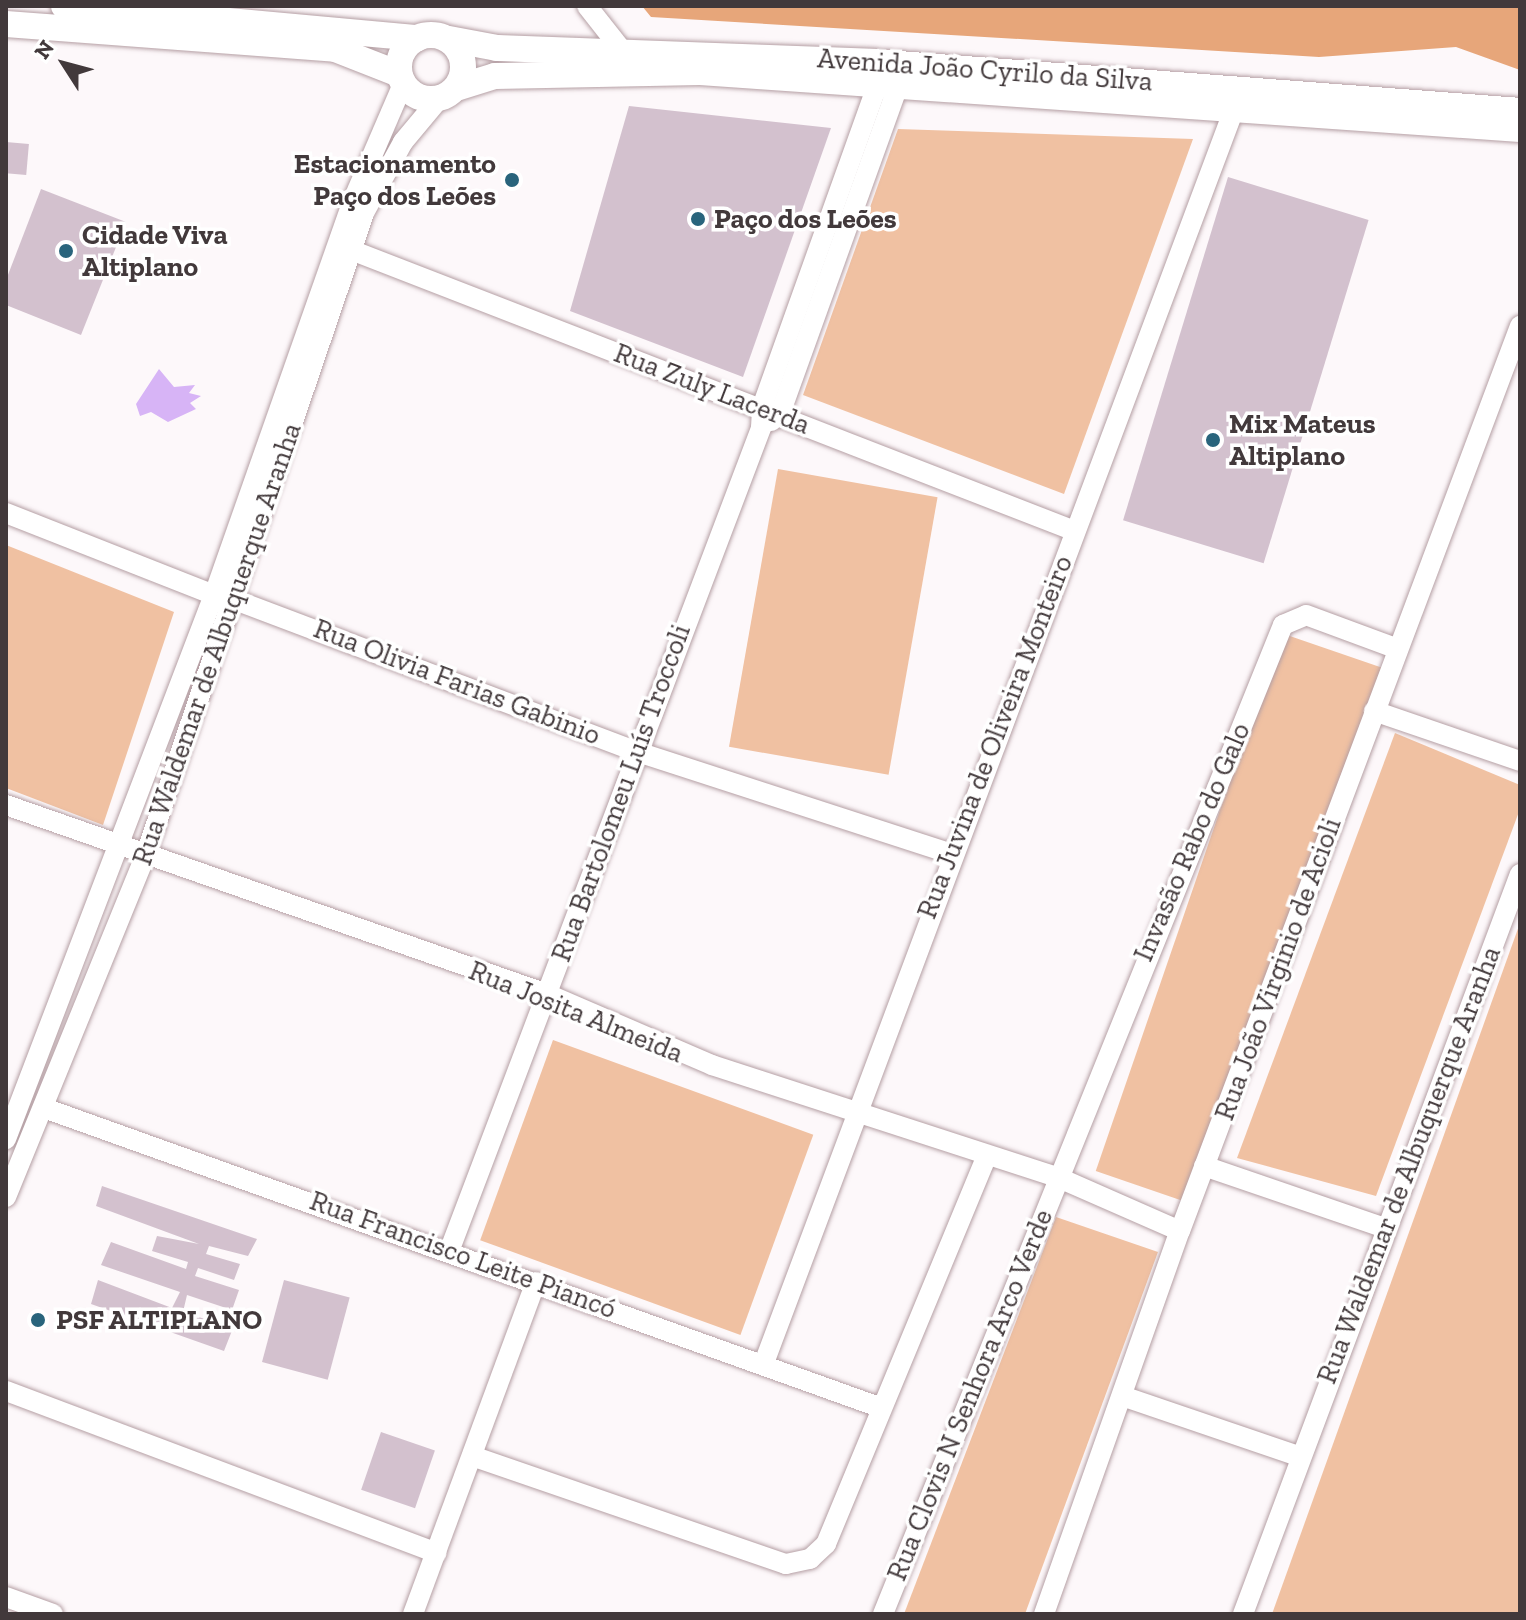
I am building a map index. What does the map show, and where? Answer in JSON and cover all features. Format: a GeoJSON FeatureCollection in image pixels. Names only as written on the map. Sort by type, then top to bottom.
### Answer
{"type":"FeatureCollection","features":[{"type":"Feature","properties":{"kind":"main road"},"geometry":{"type":"LineString","coordinates":[[6,24],[335,49],[401,79],[418,98],[448,94],[462,57],[449,39],[64,6]]}},
{"type":"Feature","properties":{"kind":"main road"},"geometry":{"type":"LineString","coordinates":[[401,79],[402,53],[418,38]]}},
{"type":"Feature","properties":{"kind":"main road","name":"Avenida João Cyrilo da Silva"},"geometry":{"type":"LineString","coordinates":[[449,39],[497,48],[621,49],[1520,111]]}},
{"type":"Feature","properties":{"kind":"main road","name":"Avenida João Cyrilo da Silva"},"geometry":{"type":"LineString","coordinates":[[448,94],[495,76],[600,71],[888,85],[1233,112],[1520,129]]}},
{"type":"Feature","properties":{"kind":"street"},"geometry":{"type":"LineString","coordinates":[[587,6],[621,49]]}},
{"type":"Feature","properties":{"kind":"street"},"geometry":{"type":"LineString","coordinates":[[6,1139],[14,1097],[214,595],[353,200],[401,79]]}},
{"type":"Feature","properties":{"kind":"street"},"geometry":{"type":"LineString","coordinates":[[771,411],[888,85]]}},
{"type":"Feature","properties":{"kind":"street","name":"Rua Waldemar de Albuquerque Aranha"},"geometry":{"type":"LineString","coordinates":[[6,1197],[145,857],[235,600],[351,250],[382,176],[448,94]]}},
{"type":"Feature","properties":{"kind":"street","name":"Rua Juvina de Oliveira Monteiro"},"geometry":{"type":"LineString","coordinates":[[764,1363],[855,1106],[1233,112]]}},
{"type":"Feature","properties":{"kind":"street","name":"Rua Zuly Lacerda"},"geometry":{"type":"LineString","coordinates":[[351,250],[1072,530]]}},
{"type":"Feature","properties":{"kind":"street","name":"Rua João Virginio de Acioli"},"geometry":{"type":"LineString","coordinates":[[1044,1614],[1125,1397],[1204,1166],[1520,326]]}},
{"type":"Feature","properties":{"kind":"street","name":"Rua Bartolomeu Luís Troccoli"},"geometry":{"type":"LineString","coordinates":[[450,1249],[761,428],[771,411]]}},
{"type":"Feature","properties":{"kind":"street"},"geometry":{"type":"LineString","coordinates":[[6,513],[214,595]]}},
{"type":"Feature","properties":{"kind":"street","name":"Rua Olivia Farias Gabinio"},"geometry":{"type":"LineString","coordinates":[[235,600],[638,752],[952,854]]}},
{"type":"Feature","properties":{"kind":"street","name":"Invasão Rabo do Galo"},"geometry":{"type":"LineString","coordinates":[[1057,1177],[1283,625],[1306,615],[1398,649]]}},
{"type":"Feature","properties":{"kind":"street"},"geometry":{"type":"LineString","coordinates":[[1374,711],[1520,761]]}},
{"type":"Feature","properties":{"kind":"street","name":"Rua Josita Almeida"},"geometry":{"type":"LineString","coordinates":[[6,805],[114,847],[547,994],[712,1065],[855,1106],[986,1157],[1057,1177],[1180,1231]]}},
{"type":"Feature","properties":{"kind":"street","name":"Rua Waldemar de Albuquerque Aranha"},"geometry":{"type":"LineString","coordinates":[[1243,1614],[1298,1456],[1520,874]]}},
{"type":"Feature","properties":{"kind":"street","name":"Rua Francisco Leite Piancó"},"geometry":{"type":"LineString","coordinates":[[44,1108],[450,1249],[879,1407]]}},
{"type":"Feature","properties":{"kind":"street"},"geometry":{"type":"LineString","coordinates":[[472,1456],[799,1564],[826,1544],[879,1407],[986,1157]]}},
{"type":"Feature","properties":{"kind":"street"},"geometry":{"type":"LineString","coordinates":[[1204,1166],[1385,1228]]}},
{"type":"Feature","properties":{"kind":"street","name":"Rua Clovis N Senhora Arco Verde"},"geometry":{"type":"LineString","coordinates":[[883,1614],[1057,1177]]}},
{"type":"Feature","properties":{"kind":"street"},"geometry":{"type":"LineString","coordinates":[[413,1614],[536,1282]]}},
{"type":"Feature","properties":{"kind":"street"},"geometry":{"type":"LineString","coordinates":[[6,1391],[436,1553]]}},
{"type":"Feature","properties":{"kind":"street"},"geometry":{"type":"LineString","coordinates":[[1125,1397],[1298,1456]]}},
{"type":"Feature","properties":{"kind":"street"},"geometry":{"type":"LineString","coordinates":[[6,1597],[53,1614]]}},
{"type":"Feature","properties":{"kind":"shaded area"},"geometry":{"type":"Polygon","coordinates":[[[642,6],[1520,6],[1520,70],[1456,47],[1319,57],[651,17],[642,6]]]}},
{"type":"Feature","properties":{"kind":"shaded area"},"geometry":{"type":"Polygon","coordinates":[[[898,129],[1193,139],[1064,494],[803,395],[898,129]]]}},
{"type":"Feature","properties":{"kind":"shaded area"},"geometry":{"type":"Polygon","coordinates":[[[159,369],[174,387],[195,385],[189,393],[201,396],[190,403],[196,409],[168,422],[151,412],[140,416],[136,404],[159,369]]]}},
{"type":"Feature","properties":{"kind":"shaded area"},"geometry":{"type":"Polygon","coordinates":[[[778,469],[938,497],[889,775],[729,747],[778,469]]]}},
{"type":"Feature","properties":{"kind":"shaded area"},"geometry":{"type":"Polygon","coordinates":[[[6,545],[174,612],[103,825],[6,788],[6,545]]]}},
{"type":"Feature","properties":{"kind":"shaded area"},"geometry":{"type":"Polygon","coordinates":[[[1281,633],[1382,668],[1197,1206],[1096,1171],[1281,633]]]}},
{"type":"Feature","properties":{"kind":"shaded area"},"geometry":{"type":"Polygon","coordinates":[[[1395,733],[1520,785],[1520,809],[1376,1196],[1237,1158],[1395,733]]]}},
{"type":"Feature","properties":{"kind":"shaded area"},"geometry":{"type":"Polygon","coordinates":[[[1520,923],[1520,1614],[1272,1614],[1520,923]]]}},
{"type":"Feature","properties":{"kind":"shaded area"},"geometry":{"type":"Polygon","coordinates":[[[553,1040],[813,1135],[740,1335],[480,1240],[553,1040]]]}},
{"type":"Feature","properties":{"kind":"shaded area"},"geometry":{"type":"Polygon","coordinates":[[[1056,1217],[1158,1252],[1025,1614],[904,1614],[1056,1217]]]}},
{"type":"Feature","properties":{"kind":"building","name":"Paço dos Leões"},"geometry":{"type":"Polygon","coordinates":[[[629,106],[831,128],[743,377],[570,311],[629,106]]]}},
{"type":"Feature","properties":{"kind":"building"},"geometry":{"type":"Polygon","coordinates":[[[6,142],[29,144],[26,175],[6,173],[6,142]]]}},
{"type":"Feature","properties":{"kind":"building","name":"Mix Mateus Altiplano"},"geometry":{"type":"Polygon","coordinates":[[[1228,177],[1369,220],[1264,563],[1123,520],[1228,177]]]}},
{"type":"Feature","properties":{"kind":"building","name":"Cidade Viva Altiplano"},"geometry":{"type":"Polygon","coordinates":[[[41,189],[126,222],[81,335],[6,305],[6,280],[41,189]]]}},
{"type":"Feature","properties":{"kind":"building"},"geometry":{"type":"Polygon","coordinates":[[[102,1186],[257,1239],[248,1256],[209,1246],[206,1254],[240,1264],[234,1280],[198,1268],[195,1276],[239,1290],[232,1310],[187,1295],[183,1312],[233,1328],[224,1351],[91,1304],[98,1280],[172,1308],[180,1292],[101,1265],[111,1242],[186,1269],[188,1262],[152,1251],[157,1236],[199,1244],[96,1206],[102,1186]]]}},
{"type":"Feature","properties":{"kind":"building"},"geometry":{"type":"Polygon","coordinates":[[[284,1280],[350,1298],[328,1380],[262,1362],[284,1280]]]}},
{"type":"Feature","properties":{"kind":"building"},"geometry":{"type":"Polygon","coordinates":[[[381,1432],[435,1451],[415,1508],[361,1490],[381,1432]]]}},
{"type":"Feature","properties":{"kind":"place","name":"Estacionamento Paço dos Leões"},"geometry":{"type":"Point","coordinates":[512,180]}},
{"type":"Feature","properties":{"kind":"place","name":"Paço dos Leões"},"geometry":{"type":"Point","coordinates":[698,219]}},
{"type":"Feature","properties":{"kind":"place","name":"Cidade Viva Altiplano"},"geometry":{"type":"Point","coordinates":[66,251]}},
{"type":"Feature","properties":{"kind":"place","name":"Mix Mateus Altiplano"},"geometry":{"type":"Point","coordinates":[1213,440]}},
{"type":"Feature","properties":{"kind":"place","name":"PSF ALTIPLANO"},"geometry":{"type":"Point","coordinates":[38,1320]}}]}
